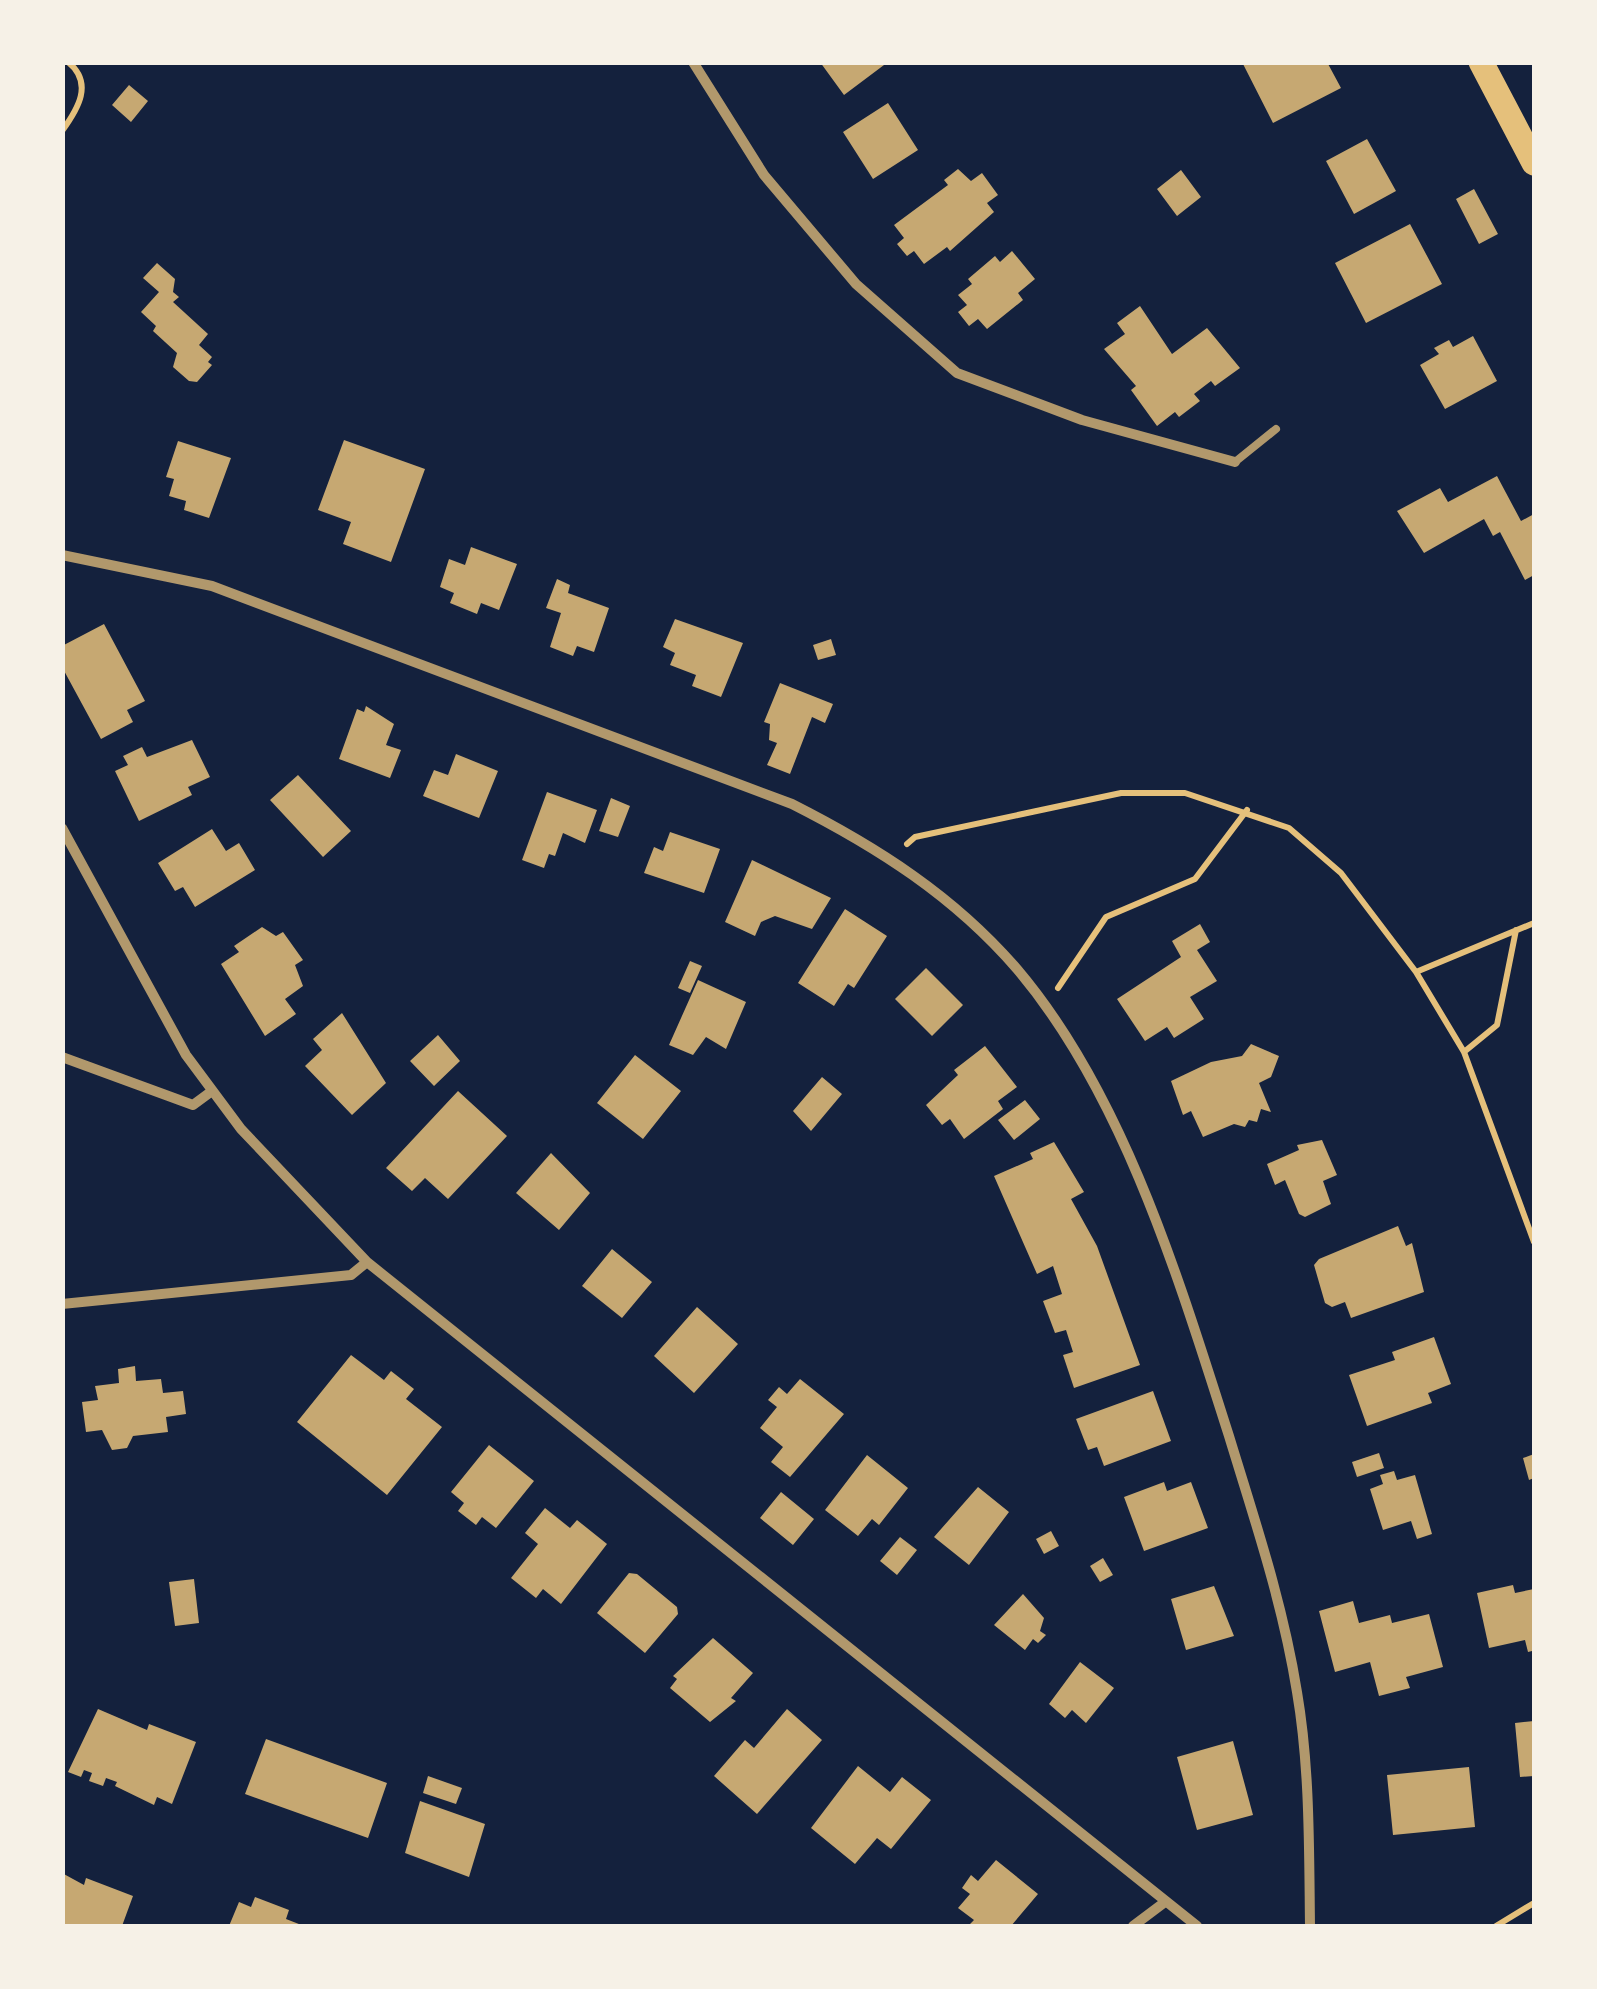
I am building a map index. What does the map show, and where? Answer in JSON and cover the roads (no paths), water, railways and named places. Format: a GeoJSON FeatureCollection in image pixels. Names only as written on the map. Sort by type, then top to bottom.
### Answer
{"type":"FeatureCollection","features":[{"type":"Feature","properties":{"kind":"main road"},"geometry":{"type":"LineString","coordinates":[[1481,62],[1534,163]]}},
{"type":"Feature","properties":{"kind":"street"},"geometry":{"type":"LineString","coordinates":[[693,62],[764,175],[856,284],[957,373],[1082,420],[1235,462]]}},
{"type":"Feature","properties":{"kind":"street"},"geometry":{"type":"LineString","coordinates":[[62,556],[212,586],[792,804],[856,836],[937,891],[1016,968],[1046,1006],[1119,1138],[1160,1235],[1279,1598],[1298,1696],[1310,1926]]}},
{"type":"Feature","properties":{"kind":"street"},"geometry":{"type":"LineString","coordinates":[[62,828],[126,951],[212,1090],[241,1130],[367,1262],[1197,1926]]}},
{"type":"Feature","properties":{"kind":"street"},"geometry":{"type":"LineString","coordinates":[[62,1057],[193,1104],[212,1090]]}},
{"type":"Feature","properties":{"kind":"street"},"geometry":{"type":"LineString","coordinates":[[62,1304],[161,1291],[351,1275],[367,1262]]}},
{"type":"Feature","properties":{"kind":"street"},"geometry":{"type":"LineString","coordinates":[[1132,1926],[1165,1902]]}},
{"type":"Feature","properties":{"kind":"lane"},"geometry":{"type":"LineString","coordinates":[[1235,462],[1276,429]]}}]}
